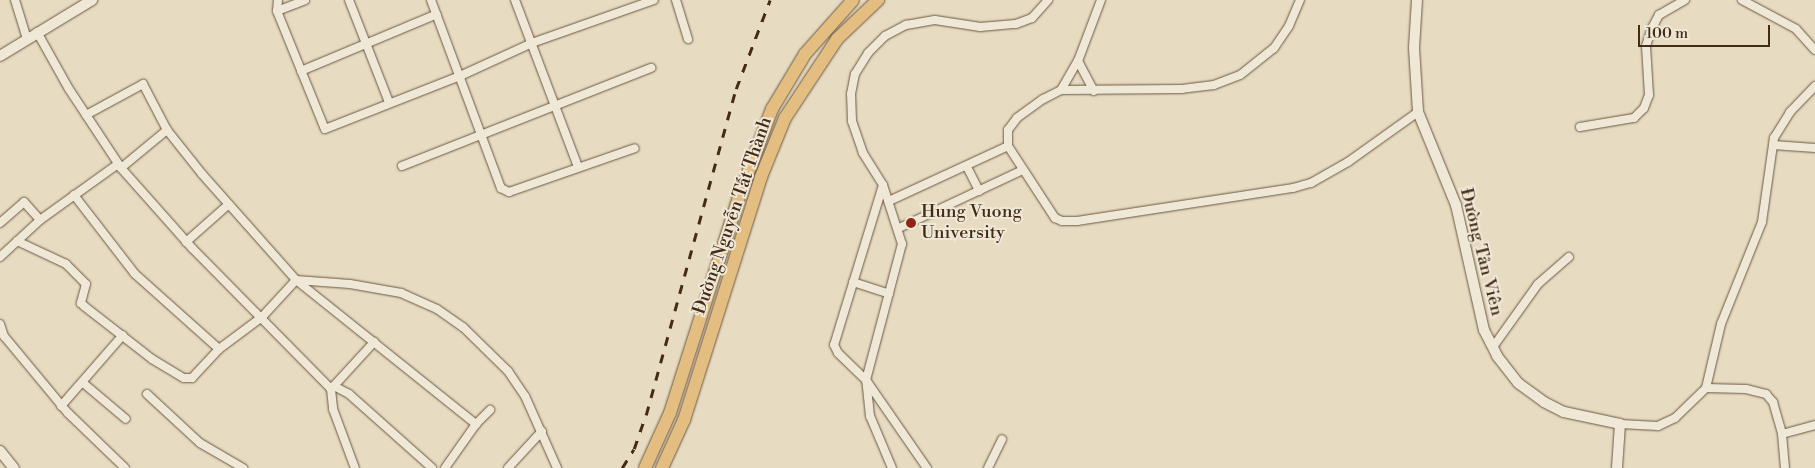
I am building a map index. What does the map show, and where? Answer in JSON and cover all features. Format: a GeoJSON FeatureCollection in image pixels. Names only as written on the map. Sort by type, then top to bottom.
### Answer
{"type":"FeatureCollection","features":[{"type":"Feature","properties":{"kind":"main road","name":"Đường Nguyễn Tất Thành"},"geometry":{"type":"LineString","coordinates":[[645,468],[670,413],[740,194],[772,109],[805,54],[853,0]]}},
{"type":"Feature","properties":{"kind":"main road","name":"Đường Nguyễn Tất Thành"},"geometry":{"type":"LineString","coordinates":[[662,468],[684,420],[761,177],[785,118],[837,39],[878,0]]}},
{"type":"Feature","properties":{"kind":"main road"},"geometry":{"type":"LineString","coordinates":[[772,109],[785,118]]}},
{"type":"Feature","properties":{"kind":"street"},"geometry":{"type":"LineString","coordinates":[[15,0],[27,39]]}},
{"type":"Feature","properties":{"kind":"street"},"geometry":{"type":"LineString","coordinates":[[0,56],[36,32],[92,0]]}},
{"type":"Feature","properties":{"kind":"street"},"geometry":{"type":"LineString","coordinates":[[278,0],[277,11],[324,129],[389,102],[460,76],[532,43],[654,0]]}},
{"type":"Feature","properties":{"kind":"street"},"geometry":{"type":"LineString","coordinates":[[277,11],[305,0]]}},
{"type":"Feature","properties":{"kind":"street"},"geometry":{"type":"LineString","coordinates":[[349,0],[389,102]]}},
{"type":"Feature","properties":{"kind":"street"},"geometry":{"type":"LineString","coordinates":[[431,0],[501,188],[506,191],[635,148]]}},
{"type":"Feature","properties":{"kind":"street"},"geometry":{"type":"LineString","coordinates":[[515,0],[578,167]]}},
{"type":"Feature","properties":{"kind":"street"},"geometry":{"type":"LineString","coordinates":[[676,0],[688,39]]}},
{"type":"Feature","properties":{"kind":"street"},"geometry":{"type":"LineString","coordinates":[[892,468],[870,416],[866,380],[902,244],[899,228],[883,185],[863,153],[852,121],[851,94],[855,74],[868,52],[884,36],[910,24],[934,20],[980,26],[1016,24],[1032,18],[1048,0]]}},
{"type":"Feature","properties":{"kind":"street"},"geometry":{"type":"LineString","coordinates":[[1061,90],[1078,61],[1101,0]]}},
{"type":"Feature","properties":{"kind":"street"},"geometry":{"type":"LineString","coordinates":[[1300,0],[1289,26],[1274,48],[1240,76],[1214,85],[1182,89],[1061,90],[1043,99],[1018,118],[1008,130],[1008,146],[1055,218],[1077,221],[1302,186],[1348,162],[1418,112]]}},
{"type":"Feature","properties":{"kind":"street","name":"Đường Tản Viên"},"geometry":{"type":"LineString","coordinates":[[1417,0],[1414,48],[1418,112],[1451,192],[1470,262],[1472,290],[1493,347],[1518,383],[1544,402],[1564,412],[1620,424]]}},
{"type":"Feature","properties":{"kind":"street"},"geometry":{"type":"LineString","coordinates":[[1580,127],[1634,118],[1644,108],[1649,96],[1646,46],[1652,28],[1659,15],[1685,0]]}},
{"type":"Feature","properties":{"kind":"street"},"geometry":{"type":"LineString","coordinates":[[1742,0],[1796,29],[1815,50]]}},
{"type":"Feature","properties":{"kind":"street"},"geometry":{"type":"LineString","coordinates":[[302,71],[437,14]]}},
{"type":"Feature","properties":{"kind":"street"},"geometry":{"type":"LineString","coordinates":[[36,32],[86,115],[120,166],[186,242],[333,387],[349,394],[432,468]]}},
{"type":"Feature","properties":{"kind":"street"},"geometry":{"type":"LineString","coordinates":[[1078,61],[1094,90]]}},
{"type":"Feature","properties":{"kind":"street"},"geometry":{"type":"LineString","coordinates":[[402,166],[651,68]]}},
{"type":"Feature","properties":{"kind":"street"},"geometry":{"type":"LineString","coordinates":[[86,115],[143,84],[168,130],[229,204],[296,280],[476,424]]}},
{"type":"Feature","properties":{"kind":"street"},"geometry":{"type":"LineString","coordinates":[[1617,468],[1620,424],[1658,426],[1675,418],[1706,388],[1721,324],[1762,222],[1778,128],[1815,86]]}},
{"type":"Feature","properties":{"kind":"street"},"geometry":{"type":"LineString","coordinates":[[0,256],[40,220],[74,195],[120,166],[168,130]]}},
{"type":"Feature","properties":{"kind":"street"},"geometry":{"type":"LineString","coordinates":[[1774,145],[1815,148]]}},
{"type":"Feature","properties":{"kind":"street"},"geometry":{"type":"LineString","coordinates":[[889,201],[968,167],[1008,146]]}},
{"type":"Feature","properties":{"kind":"street"},"geometry":{"type":"LineString","coordinates":[[968,167],[979,191]]}},
{"type":"Feature","properties":{"kind":"street"},"geometry":{"type":"LineString","coordinates":[[899,228],[1023,170]]}},
{"type":"Feature","properties":{"kind":"street"},"geometry":{"type":"LineString","coordinates":[[883,185],[834,345],[838,353],[866,380],[927,468]]}},
{"type":"Feature","properties":{"kind":"street"},"geometry":{"type":"LineString","coordinates":[[74,195],[135,274],[219,349]]}},
{"type":"Feature","properties":{"kind":"street"},"geometry":{"type":"LineString","coordinates":[[0,223],[24,202],[40,220]]}},
{"type":"Feature","properties":{"kind":"street"},"geometry":{"type":"LineString","coordinates":[[186,242],[229,204]]}},
{"type":"Feature","properties":{"kind":"street"},"geometry":{"type":"LineString","coordinates":[[17,241],[56,258],[77,274],[87,288],[81,303],[152,359],[187,379],[192,378],[219,349],[262,317],[296,280]]}},
{"type":"Feature","properties":{"kind":"street"},"geometry":{"type":"LineString","coordinates":[[1493,347],[1538,284],[1569,257]]}},
{"type":"Feature","properties":{"kind":"street"},"geometry":{"type":"LineString","coordinates":[[296,280],[378,287],[401,293],[437,309],[463,327],[508,371],[542,431],[557,468]]}},
{"type":"Feature","properties":{"kind":"street"},"geometry":{"type":"LineString","coordinates":[[853,282],[889,294]]}},
{"type":"Feature","properties":{"kind":"street"},"geometry":{"type":"LineString","coordinates":[[0,324],[2,338],[61,406],[125,468]]}},
{"type":"Feature","properties":{"kind":"street"},"geometry":{"type":"LineString","coordinates":[[61,406],[123,335]]}},
{"type":"Feature","properties":{"kind":"street"},"geometry":{"type":"LineString","coordinates":[[355,468],[333,409],[333,387],[374,342]]}},
{"type":"Feature","properties":{"kind":"street"},"geometry":{"type":"LineString","coordinates":[[82,382],[126,419]]}},
{"type":"Feature","properties":{"kind":"street"},"geometry":{"type":"LineString","coordinates":[[1706,388],[1746,389],[1766,394],[1774,402],[1782,434],[1785,468]]}},
{"type":"Feature","properties":{"kind":"street"},"geometry":{"type":"LineString","coordinates":[[147,394],[200,443],[243,468]]}},
{"type":"Feature","properties":{"kind":"street"},"geometry":{"type":"LineString","coordinates":[[445,468],[476,424],[490,410]]}},
{"type":"Feature","properties":{"kind":"street"},"geometry":{"type":"LineString","coordinates":[[1782,434],[1815,425]]}},
{"type":"Feature","properties":{"kind":"street"},"geometry":{"type":"LineString","coordinates":[[508,468],[542,431]]}},
{"type":"Feature","properties":{"kind":"street"},"geometry":{"type":"LineString","coordinates":[[988,468],[1002,440]]}},
{"type":"Feature","properties":{"kind":"street"},"geometry":{"type":"LineString","coordinates":[[0,451],[14,468]]}},
{"type":"Feature","properties":{"kind":"railway"},"geometry":{"type":"LineString","coordinates":[[622,468],[634,449],[646,415],[736,89],[770,0]]}},
{"type":"Feature","properties":{"kind":"place","name":"Hung Vuong University"},"geometry":{"type":"Point","coordinates":[911,223]}}]}
